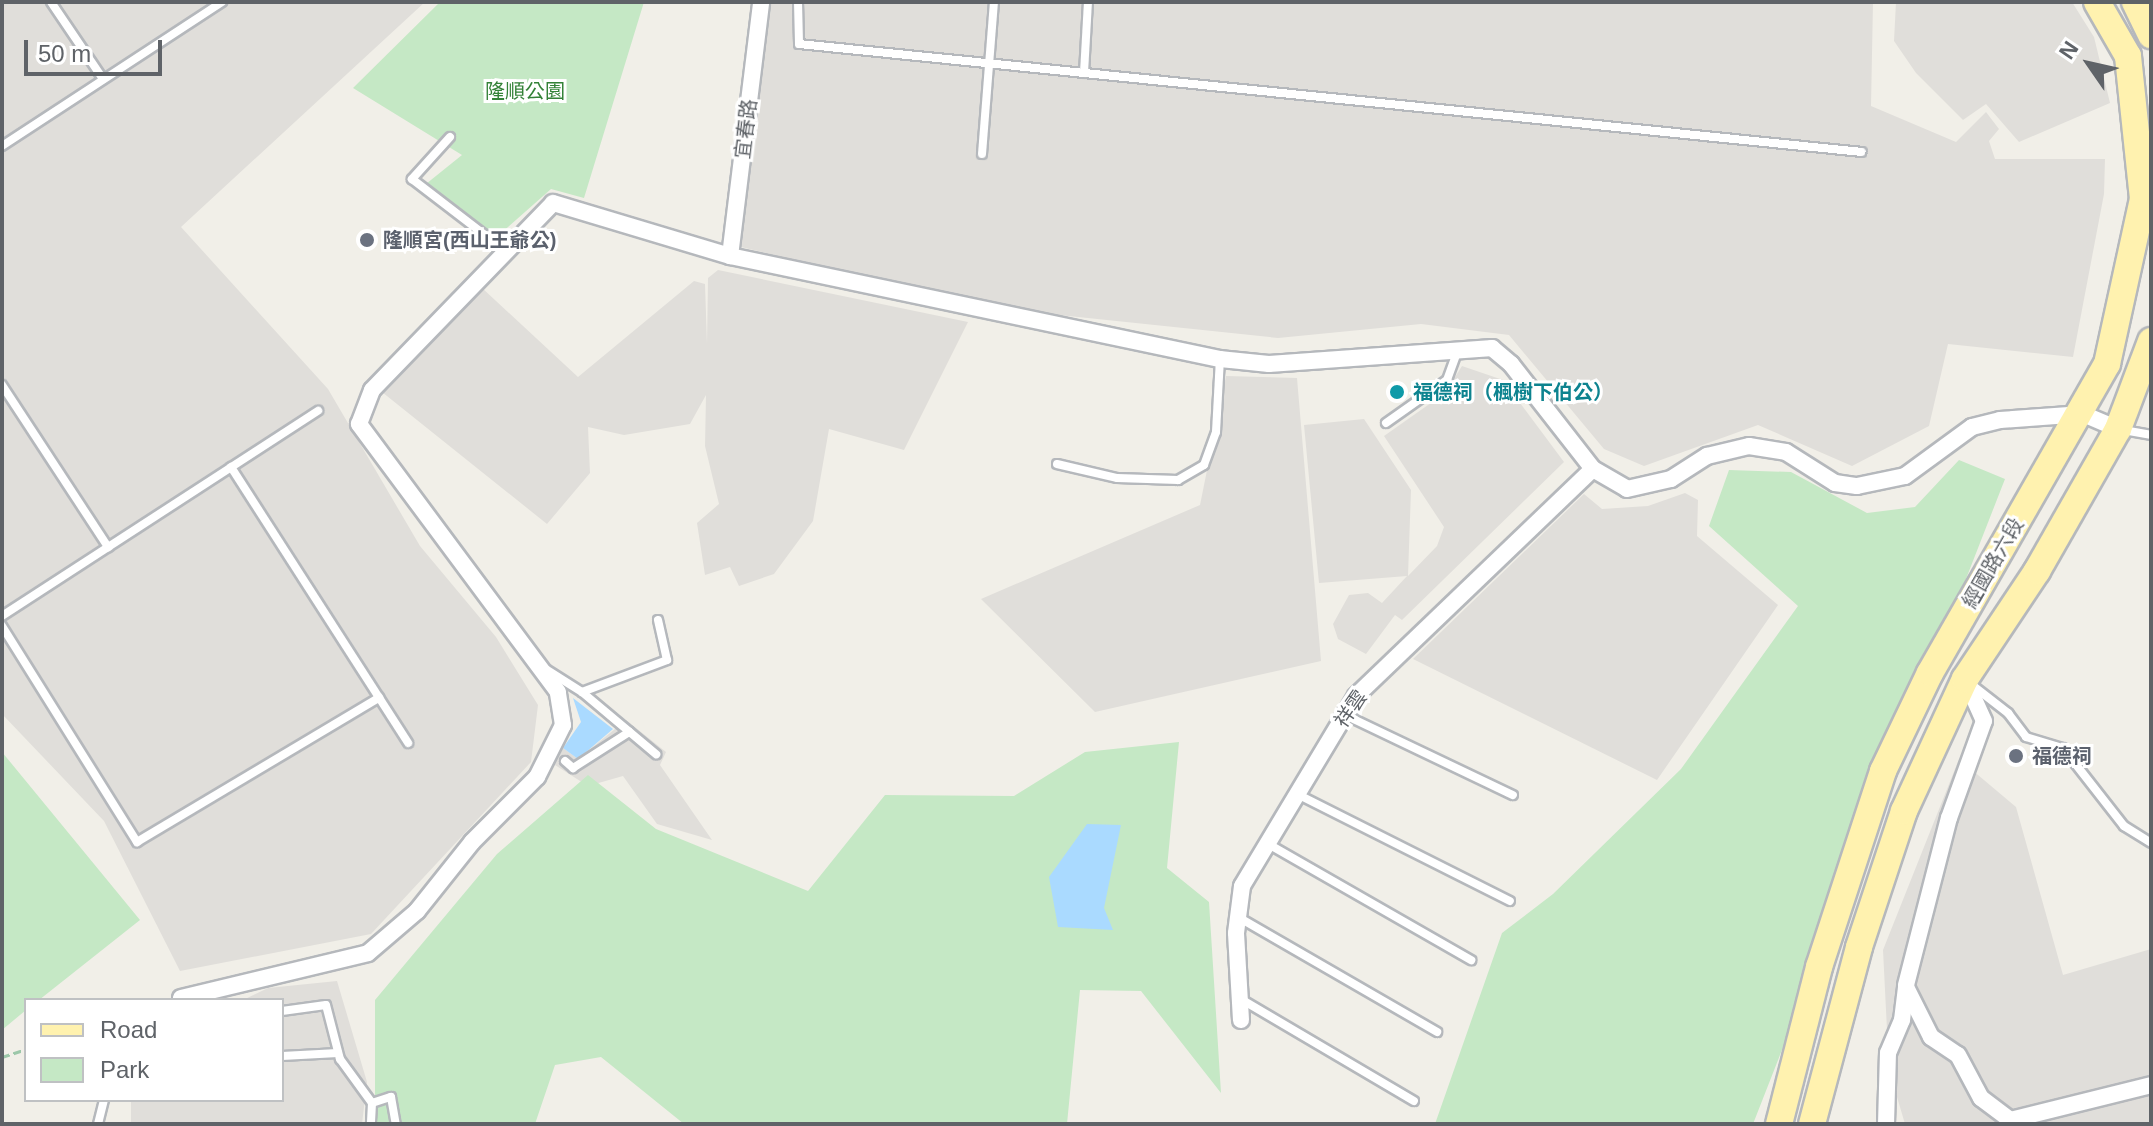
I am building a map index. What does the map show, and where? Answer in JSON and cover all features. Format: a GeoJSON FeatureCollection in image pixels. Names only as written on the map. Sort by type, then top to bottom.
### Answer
{"type":"FeatureCollection","features":[{"type":"Feature","properties":{"kind":"main road","name":"經國路六段"},"geometry":{"type":"LineString","coordinates":[[1779,1124],[1819,967],[1883,771],[1937,662],[2083,414],[2107,364],[2143,199],[2140,133],[2128,56],[2097,2]]}},
{"type":"Feature","properties":{"kind":"main road"},"geometry":{"type":"LineString","coordinates":[[2135,2],[2151,35]]}},
{"type":"Feature","properties":{"kind":"main road","name":"經國路六段"},"geometry":{"type":"LineString","coordinates":[[1812,1124],[1859,947],[1904,811],[1965,679],[2037,571],[2118,429],[2151,341]]}},
{"type":"Feature","properties":{"kind":"main road"},"geometry":{"type":"LineString","coordinates":[[1937,662],[1965,679]]}},
{"type":"Feature","properties":{"kind":"street","name":"宜春路"},"geometry":{"type":"LineString","coordinates":[[730,256],[761,2]]}},
{"type":"Feature","properties":{"kind":"street"},"geometry":{"type":"LineString","coordinates":[[188,998],[368,953],[417,911],[472,842],[537,777],[563,725],[558,692],[359,424],[372,390],[553,203],[730,256],[1220,359],[1269,364],[1492,348],[1511,364],[1593,469],[1627,489],[1671,479],[1707,456],[1769,447],[1786,452],[1835,483],[1882,484],[1905,476],[1972,427],[2000,420],[2083,414],[2118,429]]}},
{"type":"Feature","properties":{"kind":"street","name":"祥雲"},"geometry":{"type":"LineString","coordinates":[[1241,1020],[1238,917],[1242,886],[1270,845],[1356,696],[1593,469]]}},
{"type":"Feature","properties":{"kind":"street"},"geometry":{"type":"LineString","coordinates":[[1886,1124],[1888,1053],[1902,1020],[1906,985],[1949,818],[1984,721],[1965,679]]}},
{"type":"Feature","properties":{"kind":"street"},"geometry":{"type":"LineString","coordinates":[[1906,985],[1931,1037],[1958,1055],[1981,1098],[2015,1122],[2151,1085]]}},
{"type":"Feature","properties":{"kind":"lane"},"geometry":{"type":"LineString","coordinates":[[51,2],[103,79]]}},
{"type":"Feature","properties":{"kind":"lane"},"geometry":{"type":"LineString","coordinates":[[2,146],[222,2]]}},
{"type":"Feature","properties":{"kind":"lane"},"geometry":{"type":"LineString","coordinates":[[798,2],[799,44],[1862,152]]}},
{"type":"Feature","properties":{"kind":"lane"},"geometry":{"type":"LineString","coordinates":[[982,154],[994,2]]}},
{"type":"Feature","properties":{"kind":"lane"},"geometry":{"type":"LineString","coordinates":[[1084,73],[1088,2]]}},
{"type":"Feature","properties":{"kind":"lane"},"geometry":{"type":"LineString","coordinates":[[450,137],[412,179],[506,251]]}},
{"type":"Feature","properties":{"kind":"lane"},"geometry":{"type":"LineString","coordinates":[[1386,423],[1447,380],[1458,350]]}},
{"type":"Feature","properties":{"kind":"lane"},"geometry":{"type":"LineString","coordinates":[[1057,464],[1117,478],[1178,480],[1204,465],[1216,432],[1220,359]]}},
{"type":"Feature","properties":{"kind":"lane"},"geometry":{"type":"LineString","coordinates":[[2,385],[108,547]]}},
{"type":"Feature","properties":{"kind":"lane"},"geometry":{"type":"LineString","coordinates":[[2,616],[318,411]]}},
{"type":"Feature","properties":{"kind":"lane"},"geometry":{"type":"LineString","coordinates":[[2118,429],[2151,435]]}},
{"type":"Feature","properties":{"kind":"lane"},"geometry":{"type":"LineString","coordinates":[[231,467],[408,743]]}},
{"type":"Feature","properties":{"kind":"lane"},"geometry":{"type":"LineString","coordinates":[[582,692],[667,660],[658,620]]}},
{"type":"Feature","properties":{"kind":"lane"},"geometry":{"type":"LineString","coordinates":[[2,626],[137,842],[379,698]]}},
{"type":"Feature","properties":{"kind":"lane"},"geometry":{"type":"LineString","coordinates":[[539,666],[582,692],[656,754]]}},
{"type":"Feature","properties":{"kind":"lane"},"geometry":{"type":"LineString","coordinates":[[1965,679],[2008,713],[2026,737],[2063,748],[2124,826],[2151,843]]}},
{"type":"Feature","properties":{"kind":"lane"},"geometry":{"type":"LineString","coordinates":[[1345,715],[1513,795]]}},
{"type":"Feature","properties":{"kind":"lane"},"geometry":{"type":"LineString","coordinates":[[565,761],[573,768],[629,732]]}},
{"type":"Feature","properties":{"kind":"lane"},"geometry":{"type":"LineString","coordinates":[[1299,795],[1510,901]]}},
{"type":"Feature","properties":{"kind":"lane"},"geometry":{"type":"LineString","coordinates":[[1270,845],[1471,960]]}},
{"type":"Feature","properties":{"kind":"lane"},"geometry":{"type":"LineString","coordinates":[[1238,917],[1437,1032]]}},
{"type":"Feature","properties":{"kind":"lane"},"geometry":{"type":"LineString","coordinates":[[1239,998],[1414,1101]]}},
{"type":"Feature","properties":{"kind":"lane"},"geometry":{"type":"LineString","coordinates":[[284,1011],[326,1005],[338,1053],[372,1103],[371,1124]]}},
{"type":"Feature","properties":{"kind":"lane"},"geometry":{"type":"LineString","coordinates":[[284,1056],[338,1053]]}},
{"type":"Feature","properties":{"kind":"lane"},"geometry":{"type":"LineString","coordinates":[[372,1103],[391,1097],[396,1124]]}},
{"type":"Feature","properties":{"kind":"lane"},"geometry":{"type":"LineString","coordinates":[[98,1124],[104,1102]]}},
{"type":"Feature","properties":{"kind":"path"},"geometry":{"type":"LineString","coordinates":[[2,1057],[24,1050]]}},
{"type":"Feature","properties":{"kind":"shaded area"},"geometry":{"type":"Polygon","coordinates":[[[2,2],[425,2],[181,227],[328,389],[420,546],[496,637],[538,705],[531,762],[371,934],[180,971],[104,821],[2,714],[2,2]]]}},
{"type":"Feature","properties":{"kind":"shaded area"},"geometry":{"type":"Polygon","coordinates":[[[769,2],[1873,2],[1871,106],[1956,142],[1986,112],[1999,129],[1989,141],[1995,159],[2105,159],[2104,194],[2073,357],[1948,344],[1929,426],[1852,466],[1758,425],[1644,466],[1604,449],[1509,335],[1421,324],[1278,338],[1001,309],[741,247],[769,2]]]}},
{"type":"Feature","properties":{"kind":"shaded area"},"geometry":{"type":"Polygon","coordinates":[[[1896,2],[2072,2],[2094,37],[2110,103],[2019,142],[1986,104],[1963,120],[1916,73],[1894,41],[1896,2]]]}},
{"type":"Feature","properties":{"kind":"shaded area"},"geometry":{"type":"Polygon","coordinates":[[[718,270],[968,322],[904,450],[829,429],[813,521],[774,574],[739,586],[730,567],[705,575],[697,523],[719,504],[705,446],[706,395],[690,424],[624,435],[588,427],[590,473],[547,524],[382,392],[481,287],[578,377],[694,281],[705,284],[707,344],[708,278],[718,270]]]}},
{"type":"Feature","properties":{"kind":"shaded area"},"geometry":{"type":"Polygon","coordinates":[[[1462,366],[1503,380],[1564,462],[1402,620],[1395,615],[1366,654],[1338,639],[1333,624],[1349,595],[1368,593],[1382,603],[1407,576],[1319,583],[1304,425],[1364,419],[1411,490],[1408,576],[1437,546],[1444,527],[1384,436],[1445,393],[1462,366]]]}},
{"type":"Feature","properties":{"kind":"shaded area"},"geometry":{"type":"Polygon","coordinates":[[[1226,376],[1297,378],[1321,661],[1095,712],[981,599],[1200,505],[1226,376]]]}},
{"type":"Feature","properties":{"kind":"shaded area"},"geometry":{"type":"Polygon","coordinates":[[[1685,493],[1698,500],[1697,536],[1778,605],[1657,780],[1413,659],[1584,494],[1602,509],[1648,506],[1685,493]]]}},
{"type":"Feature","properties":{"kind":"shaded area"},"geometry":{"type":"Polygon","coordinates":[[[626,720],[666,752],[660,765],[712,840],[657,824],[623,776],[588,786],[555,765],[563,748],[578,759],[626,720]]]}},
{"type":"Feature","properties":{"kind":"shaded area"},"geometry":{"type":"Polygon","coordinates":[[[1959,759],[2016,807],[2063,975],[2151,949],[2151,1124],[1905,1124],[1889,1070],[1883,950],[1959,759]]]}},
{"type":"Feature","properties":{"kind":"shaded area"},"geometry":{"type":"Polygon","coordinates":[[[337,981],[367,1082],[362,1124],[131,1124],[131,1102],[284,1102],[284,998],[247,998],[268,988],[337,981]]]}},
{"type":"Feature","properties":{"kind":"green space","name":"隆順公園"},"geometry":{"type":"Polygon","coordinates":[[[440,2],[644,2],[584,198],[551,189],[491,242],[421,188],[462,155],[353,88],[440,2]]]}},
{"type":"Feature","properties":{"kind":"green space"},"geometry":{"type":"Polygon","coordinates":[[[1959,460],[2005,479],[1753,1124],[1435,1124],[1502,933],[1553,894],[1681,769],[1798,606],[1709,526],[1729,470],[1791,472],[1867,513],[1915,507],[1959,460]]]}},
{"type":"Feature","properties":{"kind":"green space"},"geometry":{"type":"Polygon","coordinates":[[[1179,742],[1167,868],[1209,902],[1221,1093],[1141,991],[1080,990],[1067,1124],[684,1124],[601,1057],[555,1065],[535,1124],[375,1124],[375,1000],[497,854],[588,775],[656,829],[808,891],[885,795],[1014,796],[1085,752],[1179,742]]]}},
{"type":"Feature","properties":{"kind":"green space"},"geometry":{"type":"Polygon","coordinates":[[[2,752],[140,920],[42,998],[24,998],[24,1012],[2,1030],[2,752]]]}},
{"type":"Feature","properties":{"kind":"water"},"geometry":{"type":"Polygon","coordinates":[[[573,698],[613,729],[578,759],[563,748],[581,722],[573,698]]]}},
{"type":"Feature","properties":{"kind":"water"},"geometry":{"type":"Polygon","coordinates":[[[1087,824],[1121,825],[1104,908],[1113,930],[1058,927],[1049,877],[1087,824]]]}},
{"type":"Feature","properties":{"kind":"place","name":"隆順宮(西山王爺公)"},"geometry":{"type":"Point","coordinates":[367,240]}},
{"type":"Feature","properties":{"kind":"place","name":"福德祠（楓樹下伯公）"},"geometry":{"type":"Point","coordinates":[1397,392]}},
{"type":"Feature","properties":{"kind":"place","name":"福德祠"},"geometry":{"type":"Point","coordinates":[2016,756]}}]}
